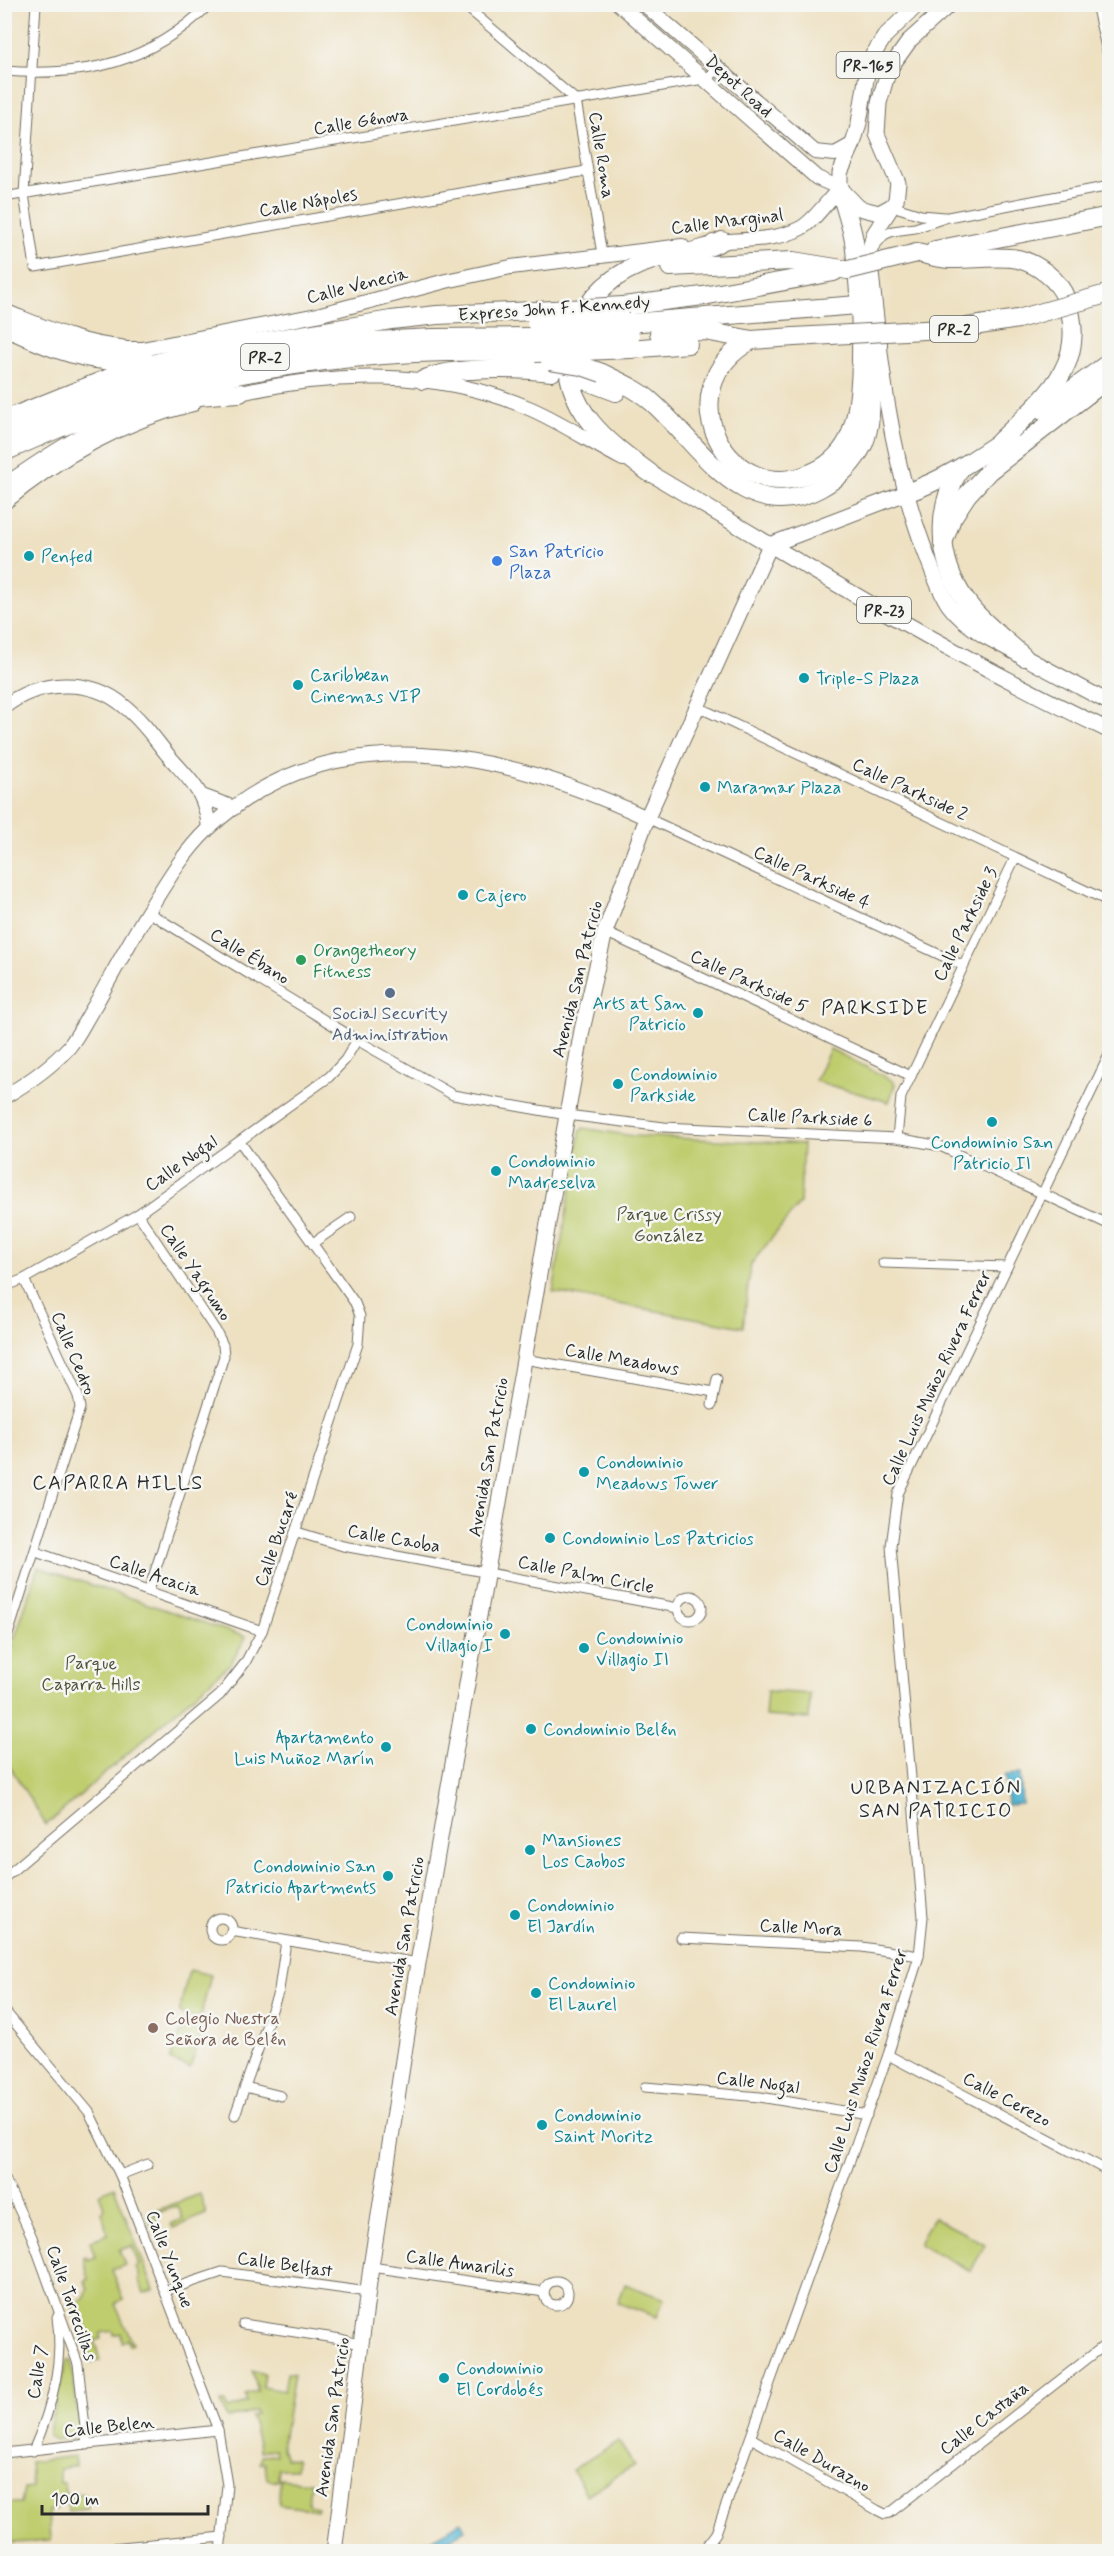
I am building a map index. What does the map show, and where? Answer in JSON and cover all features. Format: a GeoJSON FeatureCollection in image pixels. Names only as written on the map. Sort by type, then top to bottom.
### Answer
{"type":"FeatureCollection","features":[{"type":"Feature","properties":{"kind":"highway"},"geometry":{"type":"LineString","coordinates":[[752,340],[736,349],[723,362],[714,378],[709,414],[722,448],[735,462],[751,472],[768,478],[786,480],[821,469],[836,457],[847,442],[854,426],[861,357],[854,241],[840,188]]}},
{"type":"Feature","properties":{"kind":"highway","name":"Expreso John F. Kennedy"},"geometry":{"type":"LineString","coordinates":[[4,435],[156,378],[213,366],[353,342],[628,328],[703,296],[848,270],[917,253],[1110,216]]}},
{"type":"Feature","properties":{"kind":"highway"},"geometry":{"type":"LineString","coordinates":[[650,473],[618,450],[585,417],[579,407],[569,379],[567,358],[573,334],[589,304],[605,286],[637,265],[667,256],[706,250],[722,241]]}},
{"type":"Feature","properties":{"kind":"highway"},"geometry":{"type":"LineString","coordinates":[[917,253],[947,259],[1018,259],[1045,272],[1063,292],[1074,328],[1069,357],[1052,391],[1000,441]]}},
{"type":"Feature","properties":{"kind":"highway"},"geometry":{"type":"LineString","coordinates":[[605,286],[641,271],[699,264],[793,261],[848,270]]}},
{"type":"Feature","properties":{"kind":"highway","name":"PR-2"},"geometry":{"type":"LineString","coordinates":[[752,340],[961,328],[1018,319],[1110,293]]}},
{"type":"Feature","properties":{"kind":"highway"},"geometry":{"type":"LineString","coordinates":[[4,452],[136,400],[206,382],[352,358],[455,352],[536,331],[628,328],[858,305]]}},
{"type":"Feature","properties":{"kind":"highway"},"geometry":{"type":"LineString","coordinates":[[4,312],[80,342],[102,348],[121,349]]}},
{"type":"Feature","properties":{"kind":"highway","name":"Expreso John F. Kennedy"},"geometry":{"type":"LineString","coordinates":[[4,420],[129,370],[254,342],[391,320],[507,312],[536,331]]}},
{"type":"Feature","properties":{"kind":"highway"},"geometry":{"type":"LineString","coordinates":[[4,326],[85,357],[112,361],[164,361]]}},
{"type":"Feature","properties":{"kind":"highway"},"geometry":{"type":"LineString","coordinates":[[628,328],[752,340]]}},
{"type":"Feature","properties":{"kind":"highway"},"geometry":{"type":"LineString","coordinates":[[536,331],[550,360],[582,366],[602,373],[644,396],[730,482],[757,495],[778,499],[798,497],[815,491],[839,476],[862,446],[871,409],[872,364],[878,344]]}},
{"type":"Feature","properties":{"kind":"highway"},"geometry":{"type":"LineString","coordinates":[[906,493],[928,486],[960,469],[1110,362]]}},
{"type":"Feature","properties":{"kind":"highway"},"geometry":{"type":"LineString","coordinates":[[423,380],[438,373],[449,372],[526,370],[552,372],[584,380],[644,405],[684,434]]}},
{"type":"Feature","properties":{"kind":"highway"},"geometry":{"type":"LineString","coordinates":[[944,543],[952,518],[967,495],[988,471],[1110,377]]}},
{"type":"Feature","properties":{"kind":"highway"},"geometry":{"type":"LineString","coordinates":[[4,488],[59,451],[111,423],[182,398],[240,393]]}},
{"type":"Feature","properties":{"kind":"highway"},"geometry":{"type":"LineString","coordinates":[[960,469],[949,487],[942,516],[944,543],[957,586],[974,610],[1024,657]]}},
{"type":"Feature","properties":{"kind":"main road","name":"PR-165"},"geometry":{"type":"LineString","coordinates":[[840,188],[840,173],[853,144],[869,61],[885,36],[918,4]]}},
{"type":"Feature","properties":{"kind":"main road","name":"PR-165"},"geometry":{"type":"LineString","coordinates":[[892,206],[896,200],[898,183],[877,134],[879,103],[885,82],[894,62],[910,40],[950,4]]}},
{"type":"Feature","properties":{"kind":"main road"},"geometry":{"type":"LineString","coordinates":[[840,188],[859,208],[879,213],[892,206]]}},
{"type":"Feature","properties":{"kind":"main road"},"geometry":{"type":"LineString","coordinates":[[892,206],[874,234],[869,252],[878,344],[893,434],[906,493],[933,573],[950,606],[965,622],[983,635],[1110,703]]}},
{"type":"Feature","properties":{"kind":"main road"},"geometry":{"type":"LineString","coordinates":[[650,473],[770,545],[906,493]]}},
{"type":"Feature","properties":{"kind":"main road","name":"Avenida San Patricio"},"geometry":{"type":"LineString","coordinates":[[334,2552],[371,2267],[418,1964],[582,1030],[605,932],[646,818],[770,545]]}},
{"type":"Feature","properties":{"kind":"main road","name":"PR-23"},"geometry":{"type":"LineString","coordinates":[[770,545],[975,662],[1110,731]]}},
{"type":"Feature","properties":{"kind":"street"},"geometry":{"type":"LineString","coordinates":[[24,194],[36,4]]}},
{"type":"Feature","properties":{"kind":"street"},"geometry":{"type":"LineString","coordinates":[[4,71],[32,73],[94,69],[125,59],[156,46],[183,28],[210,4]]}},
{"type":"Feature","properties":{"kind":"street","name":"Calle Roma"},"geometry":{"type":"LineString","coordinates":[[463,4],[576,100],[586,171],[602,254]]}},
{"type":"Feature","properties":{"kind":"street","name":"Depot Road"},"geometry":{"type":"LineString","coordinates":[[619,4],[817,178],[840,188]]}},
{"type":"Feature","properties":{"kind":"street","name":"Depot Road"},"geometry":{"type":"LineString","coordinates":[[644,4],[815,152],[836,154],[853,144]]}},
{"type":"Feature","properties":{"kind":"street"},"geometry":{"type":"LineString","coordinates":[[1095,4],[1110,65]]}},
{"type":"Feature","properties":{"kind":"street","name":"Calle Génova"},"geometry":{"type":"LineString","coordinates":[[4,197],[705,79],[719,70]]}},
{"type":"Feature","properties":{"kind":"street","name":"Calle Nápoles"},"geometry":{"type":"LineString","coordinates":[[24,194],[35,267],[586,171]]}},
{"type":"Feature","properties":{"kind":"street"},"geometry":{"type":"LineString","coordinates":[[869,252],[884,235],[893,231],[915,228],[948,217],[1110,186]]}},
{"type":"Feature","properties":{"kind":"street","name":"Calle Marginal"},"geometry":{"type":"LineString","coordinates":[[602,254],[777,236],[801,229],[840,188]]}},
{"type":"Feature","properties":{"kind":"street"},"geometry":{"type":"LineString","coordinates":[[892,206],[921,215],[948,217]]}},
{"type":"Feature","properties":{"kind":"street","name":"Calle Venecia"},"geometry":{"type":"LineString","coordinates":[[121,349],[142,349],[317,315],[446,281],[511,267],[602,254]]}},
{"type":"Feature","properties":{"kind":"street"},"geometry":{"type":"LineString","coordinates":[[4,503],[41,475],[94,442],[185,406],[240,393],[327,380],[423,380],[479,389],[532,409],[650,473]]}},
{"type":"Feature","properties":{"kind":"street"},"geometry":{"type":"LineString","coordinates":[[4,707],[29,691],[49,687],[66,686],[100,691],[124,705],[202,795],[234,808]]}},
{"type":"Feature","properties":{"kind":"street","name":"Calle Parkside 2"},"geometry":{"type":"LineString","coordinates":[[696,706],[1110,902]]}},
{"type":"Feature","properties":{"kind":"street"},"geometry":{"type":"LineString","coordinates":[[4,1098],[36,1078],[69,1046],[148,912],[183,858],[209,828],[234,808],[284,779],[336,760],[407,752],[451,756],[581,789],[646,818]]}},
{"type":"Feature","properties":{"kind":"street"},"geometry":{"type":"LineString","coordinates":[[202,795],[209,828]]}},
{"type":"Feature","properties":{"kind":"street","name":"Calle Parkside 4"},"geometry":{"type":"LineString","coordinates":[[646,818],[964,966]]}},
{"type":"Feature","properties":{"kind":"street","name":"Calle Parkside 3"},"geometry":{"type":"LineString","coordinates":[[897,1138],[901,1096],[1015,858]]}},
{"type":"Feature","properties":{"kind":"street","name":"Calle Ébano"},"geometry":{"type":"LineString","coordinates":[[148,912],[444,1091],[482,1101],[567,1115]]}},
{"type":"Feature","properties":{"kind":"street","name":"Calle Parkside 5"},"geometry":{"type":"LineString","coordinates":[[605,932],[911,1076]]}},
{"type":"Feature","properties":{"kind":"street","name":"Calle Nogal"},"geometry":{"type":"LineString","coordinates":[[4,1287],[24,1279],[138,1214],[329,1077],[345,1060],[357,1040]]}},
{"type":"Feature","properties":{"kind":"street","name":"Calle Luis Muñoz Rivera Ferrer"},"geometry":{"type":"LineString","coordinates":[[702,2552],[716,2533],[751,2438],[867,2115],[920,1956],[923,1917],[891,1546],[898,1494],[1005,1267],[1110,1053]]}},
{"type":"Feature","properties":{"kind":"street","name":"Calle Parkside 6"},"geometry":{"type":"LineString","coordinates":[[567,1115],[664,1127],[897,1138],[940,1146],[1042,1193]]}},
{"type":"Feature","properties":{"kind":"street","name":"Calle Bucaré"},"geometry":{"type":"LineString","coordinates":[[5,1875],[220,1695],[245,1663],[262,1630],[297,1533],[358,1344],[361,1331],[360,1316],[355,1303],[240,1142]]}},
{"type":"Feature","properties":{"kind":"street"},"geometry":{"type":"LineString","coordinates":[[1042,1193],[1110,1225]]}},
{"type":"Feature","properties":{"kind":"street","name":"Calle Yagrumo"},"geometry":{"type":"LineString","coordinates":[[138,1214],[216,1331],[223,1346],[224,1356],[149,1590]]}},
{"type":"Feature","properties":{"kind":"street"},"geometry":{"type":"LineString","coordinates":[[313,1243],[351,1217]]}},
{"type":"Feature","properties":{"kind":"street"},"geometry":{"type":"LineString","coordinates":[[883,1263],[1005,1267]]}},
{"type":"Feature","properties":{"kind":"street","name":"Calle Cedro"},"geometry":{"type":"LineString","coordinates":[[4,1647],[80,1408],[78,1396],[24,1279]]}},
{"type":"Feature","properties":{"kind":"street","name":"Calle Meadows"},"geometry":{"type":"LineString","coordinates":[[524,1359],[714,1392]]}},
{"type":"Feature","properties":{"kind":"street"},"geometry":{"type":"LineString","coordinates":[[712,1405],[717,1379]]}},
{"type":"Feature","properties":{"kind":"street","name":"Calle Caoba"},"geometry":{"type":"LineString","coordinates":[[297,1533],[343,1546],[487,1572]]}},
{"type":"Feature","properties":{"kind":"street","name":"Calle Acacia"},"geometry":{"type":"LineString","coordinates":[[36,1552],[262,1630]]}},
{"type":"Feature","properties":{"kind":"street","name":"Calle Palm Circle"},"geometry":{"type":"LineString","coordinates":[[487,1572],[678,1608]]}},
{"type":"Feature","properties":{"kind":"street"},"geometry":{"type":"LineString","coordinates":[[231,1931],[418,1964]]}},
{"type":"Feature","properties":{"kind":"street","name":"Calle Mora"},"geometry":{"type":"LineString","coordinates":[[681,1938],[862,1947],[920,1956]]}},
{"type":"Feature","properties":{"kind":"street"},"geometry":{"type":"LineString","coordinates":[[236,2115],[279,1990],[286,1941]]}},
{"type":"Feature","properties":{"kind":"street","name":"Calle Yunque"},"geometry":{"type":"LineString","coordinates":[[4,2010],[89,2112],[120,2175],[218,2430],[227,2485],[220,2552]]}},
{"type":"Feature","properties":{"kind":"street","name":"Calle Cerezo"},"geometry":{"type":"LineString","coordinates":[[888,2055],[1110,2172]]}},
{"type":"Feature","properties":{"kind":"street"},"geometry":{"type":"LineString","coordinates":[[245,2087],[281,2096]]}},
{"type":"Feature","properties":{"kind":"street","name":"Calle Nogal"},"geometry":{"type":"LineString","coordinates":[[645,2087],[760,2097],[867,2115]]}},
{"type":"Feature","properties":{"kind":"street"},"geometry":{"type":"LineString","coordinates":[[120,2175],[148,2163]]}},
{"type":"Feature","properties":{"kind":"street","name":"Calle Torrecillas"},"geometry":{"type":"LineString","coordinates":[[4,2177],[32,2237],[78,2364],[87,2445]]}},
{"type":"Feature","properties":{"kind":"street","name":"Calle Amarilis"},"geometry":{"type":"LineString","coordinates":[[371,2267],[544,2292]]}},
{"type":"Feature","properties":{"kind":"street","name":"Calle Belfast"},"geometry":{"type":"LineString","coordinates":[[165,2291],[222,2272],[368,2292]]}},
{"type":"Feature","properties":{"kind":"street","name":"Calle 7"},"geometry":{"type":"LineString","coordinates":[[33,2451],[42,2430],[59,2366],[61,2351],[54,2296]]}},
{"type":"Feature","properties":{"kind":"street"},"geometry":{"type":"LineString","coordinates":[[243,2325],[341,2339],[361,2345]]}},
{"type":"Feature","properties":{"kind":"street","name":"Calle Castaña"},"geometry":{"type":"LineString","coordinates":[[877,2510],[885,2514],[891,2513],[1110,2341]]}},
{"type":"Feature","properties":{"kind":"street","name":"Calle Belen"},"geometry":{"type":"LineString","coordinates":[[4,2453],[218,2430]]}},
{"type":"Feature","properties":{"kind":"street","name":"Calle Durazno"},"geometry":{"type":"LineString","coordinates":[[751,2438],[877,2510]]}},
{"type":"Feature","properties":{"kind":"street"},"geometry":{"type":"LineString","coordinates":[[72,2552],[222,2537]]}},
{"type":"Feature","properties":{"kind":"green space"},"geometry":{"type":"Polygon","coordinates":[[[830,1049],[890,1079],[895,1084],[889,1102],[815,1081],[830,1049]]]}},
{"type":"Feature","properties":{"kind":"green space","name":"Parque Crissy González"},"geometry":{"type":"Polygon","coordinates":[[[583,1128],[633,1136],[803,1144],[800,1203],[751,1264],[743,1327],[553,1292],[580,1132],[583,1128]]]}},
{"type":"Feature","properties":{"kind":"green space","name":"Parque Caparra Hills"},"geometry":{"type":"Polygon","coordinates":[[[38,1567],[246,1637],[231,1663],[46,1825],[4,1757],[5,1668],[38,1567]]]}},
{"type":"Feature","properties":{"kind":"green space"},"geometry":{"type":"Polygon","coordinates":[[[767,1691],[810,1694],[809,1719],[765,1716],[767,1691]]]}},
{"type":"Feature","properties":{"kind":"green space"},"geometry":{"type":"Polygon","coordinates":[[[189,1970],[211,1975],[200,2019],[179,2013],[189,1970]]]}},
{"type":"Feature","properties":{"kind":"green space"},"geometry":{"type":"Polygon","coordinates":[[[185,2022],[204,2028],[190,2068],[170,2060],[185,2022]]]}},
{"type":"Feature","properties":{"kind":"green space"},"geometry":{"type":"Polygon","coordinates":[[[114,2187],[154,2290],[144,2293],[138,2279],[140,2277],[136,2267],[139,2265],[132,2246],[119,2250],[125,2265],[112,2270],[124,2300],[115,2304],[133,2344],[130,2345],[128,2340],[122,2342],[121,2333],[114,2335],[113,2331],[101,2333],[101,2339],[95,2341],[100,2361],[91,2362],[82,2328],[71,2304],[84,2299],[88,2290],[85,2281],[89,2279],[83,2257],[86,2256],[88,2260],[95,2257],[90,2241],[107,2234],[102,2211],[105,2210],[99,2194],[114,2187]]]}},
{"type":"Feature","properties":{"kind":"green space"},"geometry":{"type":"Polygon","coordinates":[[[200,2194],[206,2214],[173,2228],[171,2224],[183,2219],[178,2206],[154,2214],[159,2226],[153,2229],[147,2214],[200,2194]]]}},
{"type":"Feature","properties":{"kind":"green space"},"geometry":{"type":"Polygon","coordinates":[[[933,2217],[985,2244],[971,2271],[919,2244],[933,2217]]]}},
{"type":"Feature","properties":{"kind":"green space"},"geometry":{"type":"Polygon","coordinates":[[[625,2284],[664,2299],[657,2317],[618,2303],[625,2284]]]}},
{"type":"Feature","properties":{"kind":"green space"},"geometry":{"type":"Polygon","coordinates":[[[67,2360],[71,2361],[80,2430],[74,2438],[55,2440],[49,2435],[49,2429],[67,2360]]]}},
{"type":"Feature","properties":{"kind":"green space"},"geometry":{"type":"Polygon","coordinates":[[[252,2370],[264,2374],[262,2387],[284,2391],[287,2373],[294,2374],[282,2448],[286,2458],[296,2459],[295,2469],[278,2469],[277,2478],[279,2480],[277,2481],[267,2479],[265,2463],[260,2463],[261,2455],[276,2454],[275,2449],[260,2451],[251,2416],[256,2415],[256,2411],[227,2418],[221,2403],[226,2403],[228,2409],[247,2403],[245,2395],[258,2391],[252,2370]]]}},
{"type":"Feature","properties":{"kind":"green space"},"geometry":{"type":"Polygon","coordinates":[[[618,2441],[634,2465],[587,2495],[572,2470],[618,2441]]]}},
{"type":"Feature","properties":{"kind":"green space"},"geometry":{"type":"Polygon","coordinates":[[[75,2456],[76,2466],[59,2469],[59,2483],[64,2483],[65,2494],[87,2496],[88,2509],[68,2511],[66,2501],[56,2503],[56,2510],[48,2511],[50,2541],[12,2543],[11,2529],[5,2529],[5,2503],[21,2503],[24,2489],[32,2488],[30,2462],[75,2456]]]}},
{"type":"Feature","properties":{"kind":"green space"},"geometry":{"type":"Polygon","coordinates":[[[280,2479],[310,2482],[308,2505],[318,2507],[317,2510],[279,2505],[280,2479]]]}},
{"type":"Feature","properties":{"kind":"water"},"geometry":{"type":"Polygon","coordinates":[[[1020,1774],[1022,1804],[1007,1805],[1005,1775],[1020,1774]]]}},
{"type":"Feature","properties":{"kind":"water"},"geometry":{"type":"Polygon","coordinates":[[[461,2522],[465,2530],[429,2550],[425,2542],[461,2522]]]}},
{"type":"Feature","properties":{"kind":"place","name":"Penfed"},"geometry":{"type":"Point","coordinates":[29,556]}},
{"type":"Feature","properties":{"kind":"place","name":"San Patricio Plaza"},"geometry":{"type":"Point","coordinates":[497,561]}},
{"type":"Feature","properties":{"kind":"place","name":"Triple-S Plaza"},"geometry":{"type":"Point","coordinates":[804,678]}},
{"type":"Feature","properties":{"kind":"place","name":"Caribbean Cinemas VIP"},"geometry":{"type":"Point","coordinates":[298,685]}},
{"type":"Feature","properties":{"kind":"place","name":"Maramar Plaza"},"geometry":{"type":"Point","coordinates":[705,787]}},
{"type":"Feature","properties":{"kind":"place","name":"Cajero"},"geometry":{"type":"Point","coordinates":[463,895]}},
{"type":"Feature","properties":{"kind":"place","name":"Orangetheory Fitness"},"geometry":{"type":"Point","coordinates":[301,960]}},
{"type":"Feature","properties":{"kind":"place","name":"Social Security Administration"},"geometry":{"type":"Point","coordinates":[390,993]}},
{"type":"Feature","properties":{"kind":"place","name":"Arts at San Patricio"},"geometry":{"type":"Point","coordinates":[698,1013]}},
{"type":"Feature","properties":{"kind":"place","name":"Condominio Parkside"},"geometry":{"type":"Point","coordinates":[618,1084]}},
{"type":"Feature","properties":{"kind":"place","name":"Condominio San Patricio II"},"geometry":{"type":"Point","coordinates":[992,1122]}},
{"type":"Feature","properties":{"kind":"place","name":"Condominio Madreselva"},"geometry":{"type":"Point","coordinates":[496,1171]}},
{"type":"Feature","properties":{"kind":"place","name":"Condominio Meadows Tower"},"geometry":{"type":"Point","coordinates":[584,1472]}},
{"type":"Feature","properties":{"kind":"place","name":"Condominio Los Patricios"},"geometry":{"type":"Point","coordinates":[550,1538]}},
{"type":"Feature","properties":{"kind":"place","name":"Condominio Villagio I"},"geometry":{"type":"Point","coordinates":[505,1634]}},
{"type":"Feature","properties":{"kind":"place","name":"Condominio Villagio II"},"geometry":{"type":"Point","coordinates":[584,1648]}},
{"type":"Feature","properties":{"kind":"place","name":"Condominio Belén"},"geometry":{"type":"Point","coordinates":[531,1729]}},
{"type":"Feature","properties":{"kind":"place","name":"Apartamento Luis Muñoz Marín"},"geometry":{"type":"Point","coordinates":[386,1747]}},
{"type":"Feature","properties":{"kind":"place","name":"Mansiones Los Caobos"},"geometry":{"type":"Point","coordinates":[530,1850]}},
{"type":"Feature","properties":{"kind":"place","name":"Condominio San Patricio Apartments"},"geometry":{"type":"Point","coordinates":[388,1876]}},
{"type":"Feature","properties":{"kind":"place","name":"Condominio El Jardín"},"geometry":{"type":"Point","coordinates":[515,1915]}},
{"type":"Feature","properties":{"kind":"place","name":"Condominio El Laurel"},"geometry":{"type":"Point","coordinates":[536,1993]}},
{"type":"Feature","properties":{"kind":"place","name":"Colegio Nuestra Señora de Belén"},"geometry":{"type":"Point","coordinates":[153,2028]}},
{"type":"Feature","properties":{"kind":"place","name":"Condominio Saint Moritz"},"geometry":{"type":"Point","coordinates":[542,2125]}},
{"type":"Feature","properties":{"kind":"place","name":"Condominio El Cordobés"},"geometry":{"type":"Point","coordinates":[444,2378]}},
{"type":"Feature","properties":{"kind":"district","name":"PARKSIDE"},"geometry":{"type":"Point","coordinates":[875,1007]}},
{"type":"Feature","properties":{"kind":"district","name":"CAPARRA HILLS"},"geometry":{"type":"Point","coordinates":[118,1482]}},
{"type":"Feature","properties":{"kind":"district","name":"URBANIZACIÓN SAN PATRICIO"},"geometry":{"type":"Point","coordinates":[936,1798]}}]}
